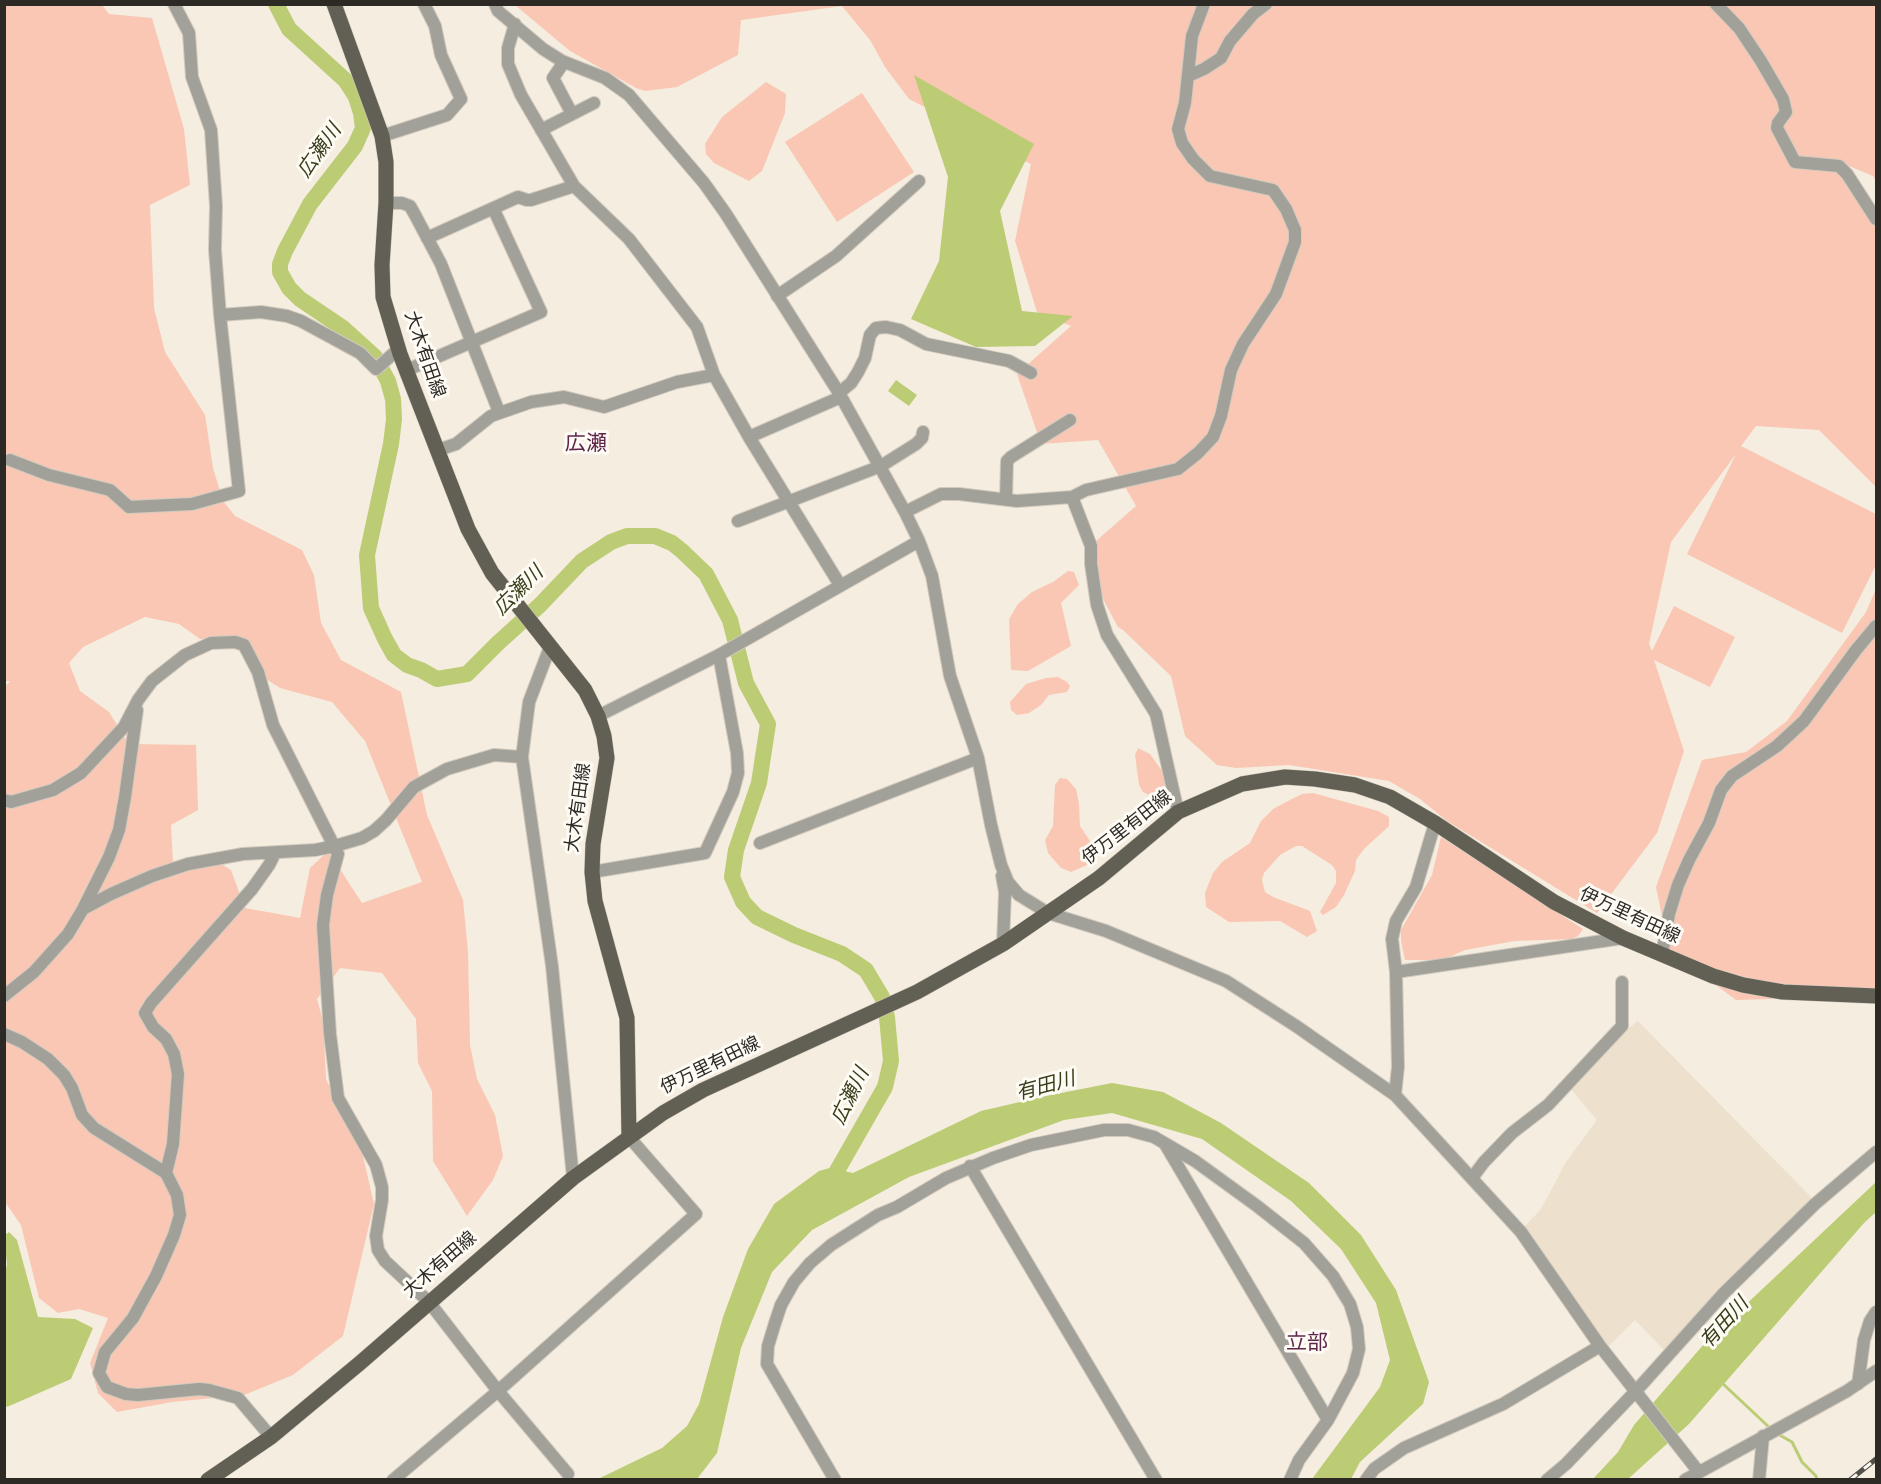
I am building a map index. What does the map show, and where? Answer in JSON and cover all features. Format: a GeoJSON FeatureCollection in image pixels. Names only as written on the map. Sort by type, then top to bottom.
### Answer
{"type":"FeatureCollection","features":[{"type":"Feature","properties":{"kind":"main road","name":"大木有田線"},"geometry":{"type":"LineString","coordinates":[[208,1479],[271,1437],[573,1178],[629,1137],[627,1018],[596,901],[592,872],[593,844],[607,758],[604,736],[598,716],[585,690],[492,573],[468,529],[407,370],[397,354],[383,297],[386,162],[382,136],[334,4]]}},
{"type":"Feature","properties":{"kind":"main road","name":"伊万里有田線"},"geometry":{"type":"LineString","coordinates":[[629,1137],[663,1113],[703,1090],[917,992],[1003,944],[1099,878],[1178,812],[1242,784],[1285,777],[1315,778],[1355,785],[1390,797],[1435,823],[1554,902],[1623,938],[1713,976],[1743,985],[1782,992],[1876,996]]}},
{"type":"Feature","properties":{"kind":"street"},"geometry":{"type":"LineString","coordinates":[[10,460],[49,475],[110,490],[129,507],[192,504],[239,491],[215,249],[216,206],[212,130],[192,76],[189,33],[174,4]]}},
{"type":"Feature","properties":{"kind":"street"},"geometry":{"type":"LineString","coordinates":[[382,136],[447,115],[461,99],[441,55],[435,26],[424,4]]}},
{"type":"Feature","properties":{"kind":"street"},"geometry":{"type":"LineString","coordinates":[[495,4],[498,11],[543,49],[564,62],[605,78],[629,95],[704,183],[840,395],[881,466],[919,542],[932,576],[950,676],[978,758],[1001,865],[1005,892],[1003,944]]}},
{"type":"Feature","properties":{"kind":"street"},"geometry":{"type":"LineString","coordinates":[[905,512],[941,494],[1017,501],[1072,497],[1086,490],[1178,469],[1213,437],[1221,416],[1231,370],[1243,345],[1276,294],[1294,243],[1295,230],[1273,190],[1210,176],[1193,159],[1182,143],[1178,129],[1185,103],[1192,36],[1204,4]]}},
{"type":"Feature","properties":{"kind":"street"},"geometry":{"type":"LineString","coordinates":[[1188,76],[1221,58],[1230,41],[1253,14],[1266,4]]}},
{"type":"Feature","properties":{"kind":"street"},"geometry":{"type":"LineString","coordinates":[[1716,4],[1739,28],[1783,99],[1786,112],[1778,123],[1778,128],[1796,162],[1839,166],[1847,174],[1876,219]]}},
{"type":"Feature","properties":{"kind":"street"},"geometry":{"type":"LineString","coordinates":[[515,24],[508,48],[508,64],[521,95],[574,186],[629,239],[697,327],[714,375],[749,437],[840,585]]}},
{"type":"Feature","properties":{"kind":"street"},"geometry":{"type":"LineString","coordinates":[[564,62],[553,78],[572,114]]}},
{"type":"Feature","properties":{"kind":"street"},"geometry":{"type":"LineString","coordinates":[[542,130],[594,103]]}},
{"type":"Feature","properties":{"kind":"street"},"geometry":{"type":"LineString","coordinates":[[777,296],[836,256],[919,181]]}},
{"type":"Feature","properties":{"kind":"street"},"geometry":{"type":"LineString","coordinates":[[427,238],[494,210],[518,197],[531,200],[574,186]]}},
{"type":"Feature","properties":{"kind":"street"},"geometry":{"type":"LineString","coordinates":[[386,203],[410,206],[441,264],[499,412]]}},
{"type":"Feature","properties":{"kind":"street"},"geometry":{"type":"LineString","coordinates":[[407,370],[541,312],[494,210]]}},
{"type":"Feature","properties":{"kind":"street"},"geometry":{"type":"LineString","coordinates":[[220,315],[261,312],[287,316],[301,321],[360,353],[376,369],[397,354]]}},
{"type":"Feature","properties":{"kind":"street"},"geometry":{"type":"LineString","coordinates":[[749,437],[840,395],[851,384],[858,372],[865,357],[870,335],[876,328],[886,327],[900,330],[926,344],[1009,361],[1031,373]]}},
{"type":"Feature","properties":{"kind":"street"},"geometry":{"type":"LineString","coordinates":[[438,450],[456,444],[491,416],[531,402],[564,397],[604,407],[677,382],[714,375]]}},
{"type":"Feature","properties":{"kind":"street"},"geometry":{"type":"LineString","coordinates":[[1006,499],[1007,461],[1070,420]]}},
{"type":"Feature","properties":{"kind":"street"},"geometry":{"type":"LineString","coordinates":[[738,521],[881,466],[916,444],[922,438],[923,432]]}},
{"type":"Feature","properties":{"kind":"street"},"geometry":{"type":"LineString","coordinates":[[1072,497],[1091,546],[1091,564],[1097,605],[1107,635],[1156,714],[1178,812]]}},
{"type":"Feature","properties":{"kind":"street"},"geometry":{"type":"LineString","coordinates":[[598,716],[719,655],[919,542]]}},
{"type":"Feature","properties":{"kind":"street"},"geometry":{"type":"LineString","coordinates":[[1662,955],[1669,914],[1678,885],[1709,823],[1721,790],[1732,776],[1777,746],[1804,721],[1876,626]]}},
{"type":"Feature","properties":{"kind":"street"},"geometry":{"type":"LineString","coordinates":[[4,800],[11,802],[53,790],[81,773],[124,727],[138,700],[159,674],[185,655],[211,644],[235,642],[244,645],[258,672],[273,725],[336,846],[338,854],[327,895],[323,925],[330,1034],[338,1098],[376,1165],[382,1187],[376,1236],[378,1250],[385,1262],[429,1302],[498,1391],[568,1474]]}},
{"type":"Feature","properties":{"kind":"street"},"geometry":{"type":"LineString","coordinates":[[550,647],[529,702],[522,757],[552,966],[573,1178]]}},
{"type":"Feature","properties":{"kind":"street"},"geometry":{"type":"LineString","coordinates":[[592,872],[705,853],[738,773],[737,753],[719,655]]}},
{"type":"Feature","properties":{"kind":"street"},"geometry":{"type":"LineString","coordinates":[[4,996],[34,972],[68,934],[110,857],[119,830],[125,797],[138,700]]}},
{"type":"Feature","properties":{"kind":"street"},"geometry":{"type":"LineString","coordinates":[[83,909],[152,876],[188,864],[243,854],[336,846],[362,838],[374,831],[414,787],[447,769],[494,755],[522,757]]}},
{"type":"Feature","properties":{"kind":"street"},"geometry":{"type":"LineString","coordinates":[[760,843],[978,758]]}},
{"type":"Feature","properties":{"kind":"street"},"geometry":{"type":"LineString","coordinates":[[1395,1095],[1398,1067],[1396,972],[1392,939],[1396,921],[1416,887],[1435,823]]}},
{"type":"Feature","properties":{"kind":"street"},"geometry":{"type":"LineString","coordinates":[[166,1173],[172,1144],[178,1074],[174,1054],[166,1039],[153,1027],[145,1013],[151,1003],[252,890],[269,865],[274,853]]}},
{"type":"Feature","properties":{"kind":"street"},"geometry":{"type":"LineString","coordinates":[[1001,865],[1008,882],[1019,895],[1048,913],[1106,932],[1226,981],[1296,1026],[1395,1095],[1521,1232],[1600,1346],[1698,1471]]}},
{"type":"Feature","properties":{"kind":"street"},"geometry":{"type":"LineString","coordinates":[[1396,972],[1623,938]]}},
{"type":"Feature","properties":{"kind":"street"},"geometry":{"type":"LineString","coordinates":[[1472,1178],[1512,1133],[1548,1105],[1622,1026],[1622,982]]}},
{"type":"Feature","properties":{"kind":"street"},"geometry":{"type":"LineString","coordinates":[[4,1034],[22,1042],[48,1059],[64,1075],[72,1088],[82,1115],[94,1128],[166,1173],[177,1195],[180,1215],[156,1276],[133,1318],[105,1352],[99,1374],[107,1387],[126,1394],[138,1395],[199,1389],[238,1398],[271,1437]]}},
{"type":"Feature","properties":{"kind":"street"},"geometry":{"type":"LineString","coordinates":[[835,1479],[767,1364],[768,1346],[781,1305],[794,1282],[831,1245],[878,1215],[897,1207],[970,1166],[1031,1145],[1104,1130],[1128,1130],[1154,1137],[1195,1161],[1304,1243],[1333,1276],[1350,1304],[1357,1327],[1359,1349],[1353,1373],[1328,1420],[1299,1460],[1290,1479]]}},
{"type":"Feature","properties":{"kind":"street"},"geometry":{"type":"LineString","coordinates":[[393,1479],[498,1391],[696,1214],[629,1137]]}},
{"type":"Feature","properties":{"kind":"street"},"geometry":{"type":"LineString","coordinates":[[1165,1143],[1328,1420]]}},
{"type":"Feature","properties":{"kind":"street"},"geometry":{"type":"LineString","coordinates":[[1547,1479],[1566,1464],[1635,1392],[1724,1293],[1815,1204],[1876,1152]]}},
{"type":"Feature","properties":{"kind":"street"},"geometry":{"type":"LineString","coordinates":[[970,1166],[1156,1479]]}},
{"type":"Feature","properties":{"kind":"street"},"geometry":{"type":"LineString","coordinates":[[1858,1384],[1864,1340],[1870,1321],[1876,1312]]}},
{"type":"Feature","properties":{"kind":"street"},"geometry":{"type":"LineString","coordinates":[[1366,1479],[1374,1469],[1404,1448],[1503,1404],[1600,1346]]}},
{"type":"Feature","properties":{"kind":"street"},"geometry":{"type":"LineString","coordinates":[[1685,1479],[1847,1391],[1876,1371]]}},
{"type":"Feature","properties":{"kind":"street"},"geometry":{"type":"LineString","coordinates":[[1759,1479],[1763,1436]]}},
{"type":"Feature","properties":{"kind":"shaded area"},"geometry":{"type":"Polygon","coordinates":[[[5,5],[102,5],[109,14],[152,18],[184,129],[190,185],[150,205],[154,308],[165,352],[205,415],[213,468],[223,501],[235,516],[302,550],[314,575],[321,623],[341,660],[401,692],[427,815],[463,900],[468,952],[470,1045],[477,1079],[495,1115],[503,1156],[493,1180],[467,1216],[433,1161],[432,1091],[418,1063],[416,1019],[382,973],[340,968],[317,999],[323,1021],[326,1079],[362,1152],[374,1204],[343,1336],[293,1375],[244,1395],[172,1402],[117,1412],[98,1393],[90,1363],[108,1318],[79,1309],[58,1313],[39,1298],[21,1225],[5,1202],[4,688],[10,681],[5,681],[5,5]],[[145,617],[83,647],[69,663],[80,691],[109,712],[129,744],[196,745],[198,810],[171,825],[173,863],[216,861],[231,870],[245,908],[300,918],[310,868],[328,851],[362,903],[422,882],[365,741],[332,702],[280,688],[266,679],[248,640],[200,639],[179,624],[145,617]]]}},
{"type":"Feature","properties":{"kind":"shaded area"},"geometry":{"type":"Polygon","coordinates":[[[515,5],[1876,5],[1876,181],[1873,176],[1849,166],[1876,217],[1876,487],[1819,430],[1756,426],[1741,446],[1876,514],[1876,565],[1842,633],[1687,554],[1736,454],[1671,542],[1649,644],[1652,651],[1674,606],[1735,637],[1710,687],[1654,660],[1684,751],[1657,833],[1597,913],[1447,821],[1420,799],[1389,781],[1289,765],[1236,768],[1217,765],[1185,736],[1171,676],[1118,627],[1093,573],[1096,541],[1136,506],[1098,440],[1041,444],[1017,374],[1071,326],[1037,312],[1015,241],[1031,164],[983,142],[954,122],[909,99],[885,67],[870,40],[842,6],[741,20],[738,55],[677,87],[645,91],[570,51],[515,5]]]}},
{"type":"Feature","properties":{"kind":"shaded area"},"geometry":{"type":"Polygon","coordinates":[[[766,82],[786,94],[785,113],[762,171],[749,181],[714,163],[706,154],[705,144],[722,117],[766,82]]]}},
{"type":"Feature","properties":{"kind":"shaded area"},"geometry":{"type":"Polygon","coordinates":[[[862,93],[914,172],[837,222],[785,142],[862,93]]]}},
{"type":"Feature","properties":{"kind":"shaded area"},"geometry":{"type":"Polygon","coordinates":[[[1068,571],[1074,572],[1079,585],[1061,603],[1071,646],[1028,671],[1011,670],[1009,619],[1018,604],[1032,592],[1053,582],[1068,571]]]}},
{"type":"Feature","properties":{"kind":"shaded area"},"geometry":{"type":"Polygon","coordinates":[[[1876,589],[1876,996],[1736,1000],[1669,950],[1656,887],[1702,760],[1746,752],[1787,721],[1866,612],[1876,589]]]}},
{"type":"Feature","properties":{"kind":"shaded area"},"geometry":{"type":"Polygon","coordinates":[[[1058,677],[1070,686],[1067,692],[1049,695],[1041,705],[1029,713],[1017,715],[1011,710],[1010,702],[1026,684],[1058,677]]]}},
{"type":"Feature","properties":{"kind":"shaded area"},"geometry":{"type":"Polygon","coordinates":[[[1138,748],[1150,754],[1165,775],[1165,788],[1160,791],[1149,795],[1143,792],[1139,785],[1135,755],[1138,748]]]}},
{"type":"Feature","properties":{"kind":"shaded area"},"geometry":{"type":"Polygon","coordinates":[[[1060,778],[1067,779],[1076,789],[1080,826],[1090,841],[1093,852],[1087,865],[1071,872],[1061,868],[1048,853],[1045,840],[1053,826],[1055,785],[1060,778]]]}},
{"type":"Feature","properties":{"kind":"shaded area"},"geometry":{"type":"Polygon","coordinates":[[[1313,793],[1378,811],[1389,817],[1389,826],[1364,849],[1356,860],[1355,871],[1336,907],[1323,915],[1320,912],[1336,883],[1336,871],[1332,865],[1302,846],[1296,846],[1280,855],[1264,873],[1262,880],[1265,892],[1310,911],[1317,931],[1307,937],[1280,921],[1229,922],[1206,907],[1205,893],[1213,873],[1222,862],[1250,843],[1261,821],[1273,809],[1302,794],[1313,793]]]}},
{"type":"Feature","properties":{"kind":"shaded area"},"geometry":{"type":"Polygon","coordinates":[[[1441,837],[1583,929],[1578,936],[1572,939],[1515,941],[1465,950],[1443,960],[1405,960],[1401,930],[1432,875],[1441,837]]]}},
{"type":"Feature","properties":{"kind":"shaded area"},"geometry":{"type":"Polygon","coordinates":[[[1638,1021],[1814,1202],[1724,1288],[1664,1350],[1635,1320],[1606,1349],[1524,1227],[1541,1209],[1566,1162],[1597,1120],[1570,1088],[1619,1036],[1638,1021]]]}},
{"type":"Feature","properties":{"kind":"water"},"geometry":{"type":"Polygon","coordinates":[[[914,75],[1034,144],[1000,211],[1022,311],[1073,316],[1035,346],[976,347],[911,319],[939,261],[948,177],[914,75]]]}},
{"type":"Feature","properties":{"kind":"water"},"geometry":{"type":"Polygon","coordinates":[[[896,380],[917,395],[909,406],[888,391],[896,380]]]}},
{"type":"Feature","properties":{"kind":"water"},"geometry":{"type":"Polygon","coordinates":[[[1112,1083],[1163,1092],[1221,1123],[1309,1183],[1361,1235],[1396,1290],[1429,1382],[1423,1404],[1360,1462],[1351,1479],[1312,1479],[1380,1387],[1390,1360],[1376,1303],[1341,1249],[1291,1201],[1202,1139],[1112,1113],[1064,1120],[909,1177],[812,1230],[772,1272],[741,1348],[717,1453],[697,1479],[598,1479],[662,1448],[687,1426],[699,1404],[723,1317],[748,1249],[774,1204],[819,1171],[844,1164],[844,1171],[853,1173],[981,1111],[1112,1083]]]}},
{"type":"Feature","properties":{"kind":"water","name":"有田川"},"geometry":{"type":"Polygon","coordinates":[[[1876,1182],[1876,1212],[1689,1424],[1628,1479],[1592,1480],[1618,1452],[1634,1425],[1704,1344],[1876,1182]]]}},
{"type":"Feature","properties":{"kind":"water"},"geometry":{"type":"Polygon","coordinates":[[[9,1232],[17,1240],[38,1317],[75,1319],[93,1328],[71,1379],[7,1407],[4,1402],[4,1274],[7,1265],[4,1236],[9,1232]]]}},
{"type":"Feature","properties":{"kind":"waterway","name":"広瀬川"},"geometry":{"type":"LineString","coordinates":[[276,4],[289,29],[345,80],[356,97],[361,113],[363,128],[355,146],[310,204],[285,251],[280,264],[280,272],[289,288],[300,299],[343,328],[375,357],[388,381],[393,399],[394,419],[391,444],[367,555],[371,608],[385,639],[394,655],[407,665],[437,679],[467,674],[540,605],[582,561],[611,542],[627,536],[655,536],[672,543],[706,574],[730,620],[746,683],[768,724],[759,783],[736,850],[732,877],[743,902],[757,917],[842,954],[866,970],[882,997],[887,1017],[891,1061],[885,1087],[830,1183]]}},
{"type":"Feature","properties":{"kind":"waterway"},"geometry":{"type":"LineString","coordinates":[[1721,1382],[1771,1429]]}},
{"type":"Feature","properties":{"kind":"waterway"},"geometry":{"type":"LineString","coordinates":[[1776,1433],[1792,1442],[1802,1462],[1817,1480]]}},
{"type":"Feature","properties":{"kind":"railway"},"geometry":{"type":"LineString","coordinates":[[1850,1480],[1876,1459]]}},
{"type":"Feature","properties":{"kind":"district","name":"広瀬"},"geometry":{"type":"Point","coordinates":[586,446]}},
{"type":"Feature","properties":{"kind":"district","name":"立部"},"geometry":{"type":"Point","coordinates":[1307,1345]}}]}
